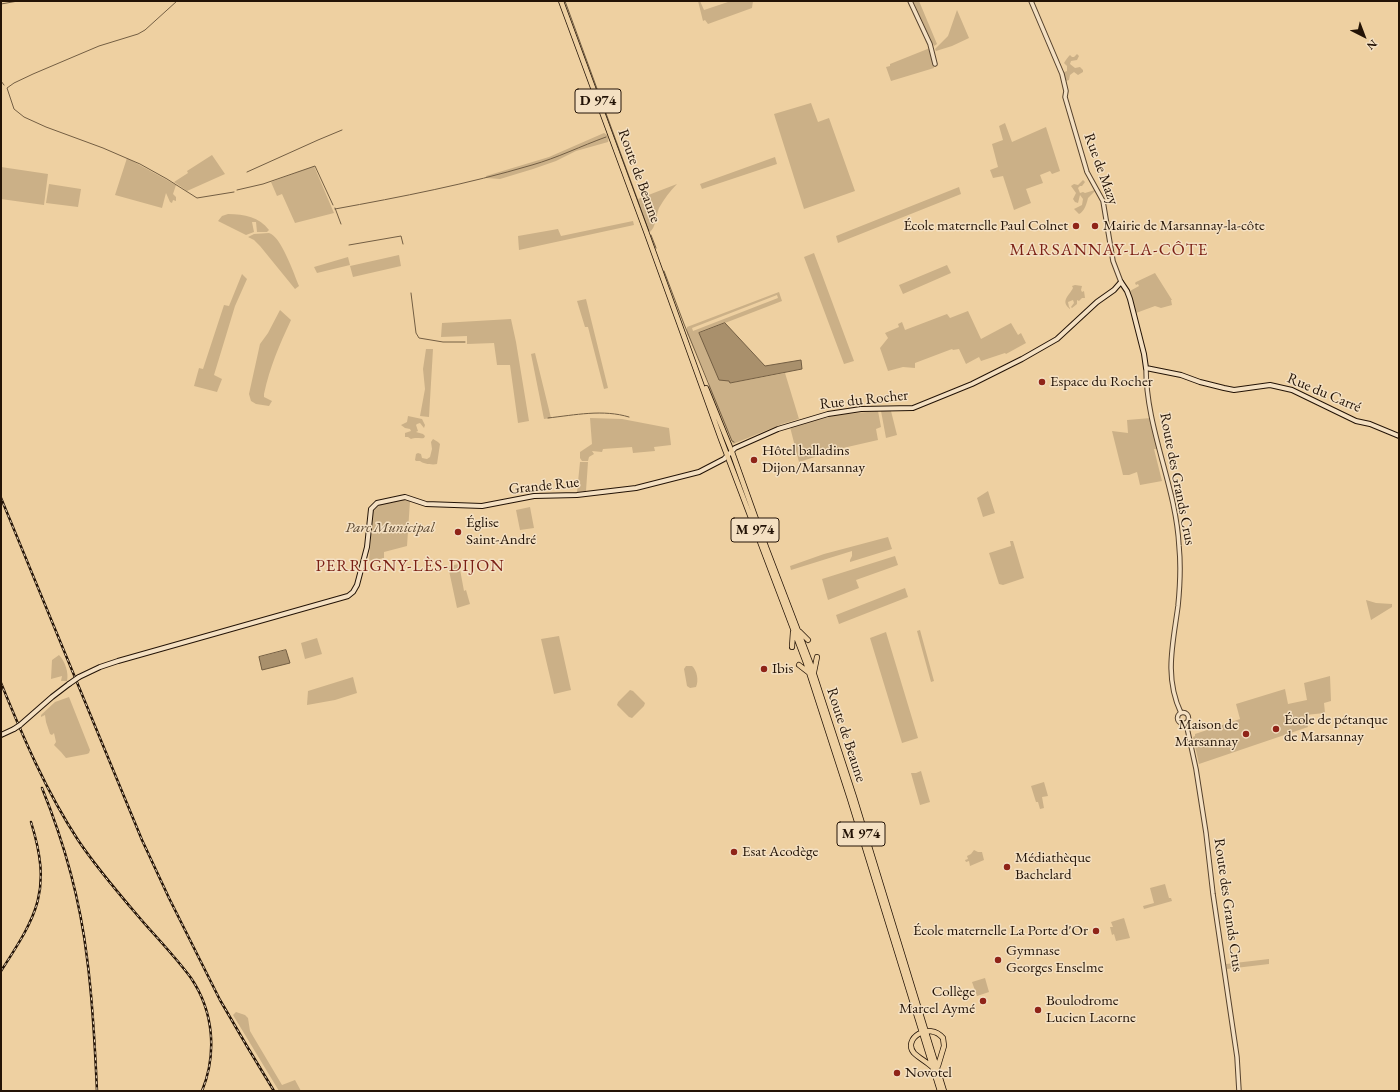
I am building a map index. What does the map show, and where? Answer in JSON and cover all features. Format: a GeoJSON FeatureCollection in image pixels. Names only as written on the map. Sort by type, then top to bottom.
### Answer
{"type":"FeatureCollection","features":[{"type":"Feature","properties":{"kind":"main road","name":"Route de Beaune"},"geometry":{"type":"LineString","coordinates":[[561,1],[693,360]]}},
{"type":"Feature","properties":{"kind":"main road","name":"Rue du Rocher"},"geometry":{"type":"LineString","coordinates":[[728,456],[735,448],[778,429],[828,414],[861,409],[913,408],[972,384],[1026,357],[1061,336],[1097,302],[1114,290],[1121,282]]}},
{"type":"Feature","properties":{"kind":"main road","name":"Rue de Mazy"},"geometry":{"type":"LineString","coordinates":[[1121,282],[1130,299],[1144,354],[1146,368]]}},
{"type":"Feature","properties":{"kind":"main road","name":"M 974"},"geometry":{"type":"LineString","coordinates":[[693,360],[732,452]]}},
{"type":"Feature","properties":{"kind":"main road","name":"M 974"},"geometry":{"type":"LineString","coordinates":[[693,360],[728,456]]}},
{"type":"Feature","properties":{"kind":"main road","name":"Rue du Carré"},"geometry":{"type":"LineString","coordinates":[[1146,368],[1181,375],[1200,382],[1234,390],[1270,385],[1292,390],[1356,421],[1370,424],[1399,436]]}},
{"type":"Feature","properties":{"kind":"main road","name":"Route de Beaune"},"geometry":{"type":"LineString","coordinates":[[732,452],[795,630],[920,1019]]}},
{"type":"Feature","properties":{"kind":"main road","name":"Route de Beaune"},"geometry":{"type":"LineString","coordinates":[[728,456],[814,676],[854,797],[932,1056],[940,1091]]}},
{"type":"Feature","properties":{"kind":"main road","name":"Grande Rue"},"geometry":{"type":"LineString","coordinates":[[2,735],[20,726],[68,684],[100,667],[324,604],[351,594],[358,584],[366,551],[371,513],[377,503],[405,497],[426,504],[476,506],[510,502],[534,496],[577,495],[625,490],[699,472],[728,456]]}},
{"type":"Feature","properties":{"kind":"main road"},"geometry":{"type":"LineString","coordinates":[[792,647],[795,630],[808,640]]}},
{"type":"Feature","properties":{"kind":"main road"},"geometry":{"type":"LineString","coordinates":[[814,676],[816,657]]}},
{"type":"Feature","properties":{"kind":"main road"},"geometry":{"type":"LineString","coordinates":[[799,665],[809,673]]}},
{"type":"Feature","properties":{"kind":"main road"},"geometry":{"type":"LineString","coordinates":[[920,1019],[932,1030],[937,1032],[943,1038],[944,1046],[935,1068],[914,1052],[911,1047],[920,1019]]}},
{"type":"Feature","properties":{"kind":"main road"},"geometry":{"type":"LineString","coordinates":[[915,1037],[932,1030]]}},
{"type":"Feature","properties":{"kind":"main road"},"geometry":{"type":"LineString","coordinates":[[919,1056],[932,1056],[942,1050]]}},
{"type":"Feature","properties":{"kind":"main road","name":"Route de Beaune"},"geometry":{"type":"LineString","coordinates":[[935,1068],[944,1091]]}},
{"type":"Feature","properties":{"kind":"street"},"geometry":{"type":"LineString","coordinates":[[910,1],[930,44],[935,64]]}},
{"type":"Feature","properties":{"kind":"street","name":"Rue de Mazy"},"geometry":{"type":"LineString","coordinates":[[1031,2],[1062,74],[1067,104],[1087,172],[1103,201],[1112,261],[1121,282]]}},
{"type":"Feature","properties":{"kind":"street","name":"Route des Grands Crus"},"geometry":{"type":"LineString","coordinates":[[1146,368],[1151,410],[1175,516],[1179,544],[1179,595],[1170,662],[1173,691],[1181,713]]}},
{"type":"Feature","properties":{"kind":"street"},"geometry":{"type":"LineString","coordinates":[[1181,713],[1186,713],[1189,716],[1186,723],[1181,723],[1179,721],[1178,717],[1181,713]]}},
{"type":"Feature","properties":{"kind":"street","name":"Route des Grands Crus"},"geometry":{"type":"LineString","coordinates":[[1186,723],[1196,769],[1206,833],[1213,894],[1235,1042],[1239,1091]]}},
{"type":"Feature","properties":{"kind":"green space"},"geometry":{"type":"Polygon","coordinates":[[[698,1],[700,1],[704,10],[731,1],[753,1],[752,8],[708,24],[705,20],[703,21],[698,1]]]}},
{"type":"Feature","properties":{"kind":"green space"},"geometry":{"type":"Polygon","coordinates":[[[913,1],[919,1],[937,44],[934,46],[913,1]]]}},
{"type":"Feature","properties":{"kind":"green space"},"geometry":{"type":"Polygon","coordinates":[[[957,10],[969,38],[952,46],[936,51],[935,49],[948,36],[957,10]]]}},
{"type":"Feature","properties":{"kind":"green space"},"geometry":{"type":"Polygon","coordinates":[[[930,48],[934,68],[891,81],[886,67],[930,48]]]}},
{"type":"Feature","properties":{"kind":"green space"},"geometry":{"type":"Polygon","coordinates":[[[1077,54],[1079,56],[1077,60],[1071,61],[1070,64],[1075,68],[1080,67],[1083,72],[1078,75],[1074,72],[1070,75],[1069,80],[1066,81],[1064,78],[1064,72],[1067,71],[1067,66],[1064,63],[1070,55],[1074,57],[1077,54]]]}},
{"type":"Feature","properties":{"kind":"green space"},"geometry":{"type":"Polygon","coordinates":[[[811,103],[818,122],[829,118],[855,191],[804,209],[774,114],[811,103]]]}},
{"type":"Feature","properties":{"kind":"green space"},"geometry":{"type":"Polygon","coordinates":[[[1005,123],[1012,142],[1046,127],[1060,171],[1052,174],[1050,171],[1040,175],[1043,183],[1026,189],[1031,203],[1014,210],[1003,176],[993,178],[990,170],[998,167],[992,144],[1003,140],[999,126],[1005,123]]]}},
{"type":"Feature","properties":{"kind":"green space"},"geometry":{"type":"Polygon","coordinates":[[[604,133],[609,136],[608,142],[576,151],[556,161],[500,179],[486,178],[486,176],[549,157],[604,133]]]}},
{"type":"Feature","properties":{"kind":"green space"},"geometry":{"type":"Polygon","coordinates":[[[212,155],[225,174],[187,191],[174,182],[188,173],[187,171],[212,155]]]}},
{"type":"Feature","properties":{"kind":"green space"},"geometry":{"type":"Polygon","coordinates":[[[775,157],[777,164],[702,189],[700,184],[775,157]]]}},
{"type":"Feature","properties":{"kind":"green space"},"geometry":{"type":"Polygon","coordinates":[[[127,158],[176,185],[173,194],[176,197],[176,201],[173,200],[172,203],[170,202],[166,193],[162,208],[115,195],[127,158]]]}},
{"type":"Feature","properties":{"kind":"green space"},"geometry":{"type":"Polygon","coordinates":[[[314,166],[334,213],[295,223],[282,194],[277,196],[271,182],[314,166]]]}},
{"type":"Feature","properties":{"kind":"green space"},"geometry":{"type":"Polygon","coordinates":[[[1,167],[48,174],[44,205],[1,199],[1,167]]]}},
{"type":"Feature","properties":{"kind":"green space"},"geometry":{"type":"Polygon","coordinates":[[[1083,180],[1085,182],[1078,188],[1080,193],[1095,191],[1088,198],[1084,209],[1079,214],[1074,209],[1082,205],[1083,199],[1080,195],[1078,203],[1075,202],[1073,199],[1076,193],[1071,186],[1074,184],[1078,185],[1083,180]]]}},
{"type":"Feature","properties":{"kind":"green space"},"geometry":{"type":"Polygon","coordinates":[[[49,184],[81,189],[78,207],[46,203],[49,184]]]}},
{"type":"Feature","properties":{"kind":"green space"},"geometry":{"type":"Polygon","coordinates":[[[677,184],[667,195],[659,208],[655,224],[650,232],[638,199],[677,184]]]}},
{"type":"Feature","properties":{"kind":"green space"},"geometry":{"type":"Polygon","coordinates":[[[959,187],[961,194],[838,243],[836,236],[959,187]]]}},
{"type":"Feature","properties":{"kind":"green space"},"geometry":{"type":"Polygon","coordinates":[[[228,214],[251,217],[261,222],[269,230],[267,232],[257,232],[256,222],[252,222],[254,232],[246,235],[218,221],[222,216],[228,214]]]}},
{"type":"Feature","properties":{"kind":"green space"},"geometry":{"type":"Polygon","coordinates":[[[633,221],[634,225],[519,250],[518,236],[558,229],[561,236],[633,221]]]}},
{"type":"Feature","properties":{"kind":"green space"},"geometry":{"type":"Polygon","coordinates":[[[269,233],[278,241],[287,256],[299,286],[295,289],[260,246],[248,237],[254,234],[269,233]]]}},
{"type":"Feature","properties":{"kind":"green space"},"geometry":{"type":"Polygon","coordinates":[[[814,253],[854,361],[844,364],[804,257],[814,253]]]}},
{"type":"Feature","properties":{"kind":"green space"},"geometry":{"type":"Polygon","coordinates":[[[399,255],[401,266],[353,277],[350,266],[399,255]]]}},
{"type":"Feature","properties":{"kind":"green space"},"geometry":{"type":"Polygon","coordinates":[[[348,257],[350,265],[317,273],[314,267],[348,257]]]}},
{"type":"Feature","properties":{"kind":"green space"},"geometry":{"type":"Polygon","coordinates":[[[947,265],[951,273],[903,294],[899,285],[947,265]]]}},
{"type":"Feature","properties":{"kind":"green space"},"geometry":{"type":"Polygon","coordinates":[[[1155,273],[1172,300],[1172,305],[1161,308],[1155,306],[1136,313],[1128,292],[1139,286],[1138,284],[1136,285],[1136,282],[1155,273]]]}},
{"type":"Feature","properties":{"kind":"green space"},"geometry":{"type":"Polygon","coordinates":[[[242,274],[247,279],[235,306],[214,375],[222,379],[217,392],[194,386],[199,368],[203,369],[224,305],[229,306],[242,274]]]}},
{"type":"Feature","properties":{"kind":"green space"},"geometry":{"type":"Polygon","coordinates":[[[1072,286],[1082,286],[1081,290],[1082,292],[1084,291],[1085,298],[1082,298],[1079,301],[1077,300],[1077,304],[1072,308],[1071,307],[1074,303],[1073,300],[1068,302],[1070,309],[1067,306],[1066,298],[1073,288],[1072,286]]]}},
{"type":"Feature","properties":{"kind":"green space"},"geometry":{"type":"Polygon","coordinates":[[[779,292],[782,301],[699,333],[731,383],[785,373],[799,419],[782,424],[733,444],[709,388],[709,383],[687,334],[687,327],[779,292]],[[777,295],[692,328],[693,331],[778,298],[777,295]]]}},
{"type":"Feature","properties":{"kind":"green space"},"geometry":{"type":"Polygon","coordinates":[[[586,299],[608,388],[604,389],[588,327],[585,327],[577,301],[586,299]]]}},
{"type":"Feature","properties":{"kind":"green space"},"geometry":{"type":"Polygon","coordinates":[[[280,310],[291,320],[275,356],[264,394],[264,397],[272,401],[269,406],[256,404],[251,401],[249,394],[260,344],[268,333],[280,310]]]}},
{"type":"Feature","properties":{"kind":"green space"},"geometry":{"type":"Polygon","coordinates":[[[968,311],[981,339],[1011,323],[1018,335],[1021,333],[1026,343],[1006,354],[1005,353],[981,361],[979,357],[966,364],[959,349],[952,349],[915,363],[915,368],[903,367],[888,371],[880,348],[888,338],[885,333],[899,327],[898,324],[902,322],[905,330],[947,314],[950,318],[968,311]]]}},
{"type":"Feature","properties":{"kind":"green space"},"geometry":{"type":"Polygon","coordinates":[[[511,319],[529,421],[518,423],[510,365],[497,365],[494,343],[467,344],[467,336],[441,337],[442,323],[511,319]]]}},
{"type":"Feature","properties":{"kind":"green space"},"geometry":{"type":"Polygon","coordinates":[[[426,349],[433,349],[429,417],[420,416],[425,389],[423,369],[426,349]]]}},
{"type":"Feature","properties":{"kind":"green space"},"geometry":{"type":"Polygon","coordinates":[[[535,353],[551,418],[544,419],[531,354],[535,353]]]}},
{"type":"Feature","properties":{"kind":"green space"},"geometry":{"type":"Polygon","coordinates":[[[878,411],[881,427],[876,429],[878,440],[843,448],[799,462],[790,427],[836,415],[878,411]]]}},
{"type":"Feature","properties":{"kind":"green space"},"geometry":{"type":"Polygon","coordinates":[[[881,411],[891,411],[897,435],[886,438],[881,411]]]}},
{"type":"Feature","properties":{"kind":"green space"},"geometry":{"type":"Polygon","coordinates":[[[408,416],[422,419],[425,425],[424,428],[420,423],[417,424],[418,431],[416,432],[423,434],[425,436],[424,438],[411,439],[405,437],[405,433],[411,431],[410,429],[401,425],[407,422],[408,416]]]}},
{"type":"Feature","properties":{"kind":"green space"},"geometry":{"type":"Polygon","coordinates":[[[590,418],[622,419],[669,428],[671,445],[654,447],[655,451],[633,453],[632,447],[603,449],[602,452],[592,451],[594,454],[589,457],[588,461],[582,461],[580,458],[580,452],[592,444],[590,418]]]}},
{"type":"Feature","properties":{"kind":"green space"},"geometry":{"type":"Polygon","coordinates":[[[1151,418],[1157,449],[1154,449],[1162,481],[1140,485],[1137,472],[1129,475],[1123,475],[1112,431],[1128,433],[1127,420],[1151,418]]]}},
{"type":"Feature","properties":{"kind":"green space"},"geometry":{"type":"Polygon","coordinates":[[[433,439],[440,444],[437,464],[428,464],[416,461],[416,454],[418,453],[421,454],[422,458],[427,459],[430,457],[432,449],[431,442],[433,439]]]}},
{"type":"Feature","properties":{"kind":"green space"},"geometry":{"type":"Polygon","coordinates":[[[580,462],[588,462],[586,491],[577,492],[580,462]]]}},
{"type":"Feature","properties":{"kind":"green space"},"geometry":{"type":"Polygon","coordinates":[[[988,491],[995,513],[983,517],[977,498],[988,491]]]}},
{"type":"Feature","properties":{"kind":"green space","name":"Parc Municipal"},"geometry":{"type":"Polygon","coordinates":[[[404,500],[410,501],[407,546],[384,552],[384,558],[369,561],[373,510],[384,503],[404,500]]]}},
{"type":"Feature","properties":{"kind":"green space"},"geometry":{"type":"Polygon","coordinates":[[[530,507],[534,528],[520,530],[516,510],[530,507]]]}},
{"type":"Feature","properties":{"kind":"green space"},"geometry":{"type":"Polygon","coordinates":[[[888,537],[892,549],[850,562],[852,551],[791,570],[790,566],[824,554],[888,537]]]}},
{"type":"Feature","properties":{"kind":"green space"},"geometry":{"type":"Polygon","coordinates":[[[1010,541],[1013,541],[1024,578],[1003,585],[999,584],[989,553],[1011,546],[1010,541]]]}},
{"type":"Feature","properties":{"kind":"green space"},"geometry":{"type":"Polygon","coordinates":[[[895,556],[898,565],[856,580],[859,588],[828,600],[822,579],[895,556]]]}},
{"type":"Feature","properties":{"kind":"green space"},"geometry":{"type":"Polygon","coordinates":[[[459,564],[464,591],[466,590],[470,604],[457,608],[448,566],[459,564]]]}},
{"type":"Feature","properties":{"kind":"green space"},"geometry":{"type":"Polygon","coordinates":[[[905,588],[908,597],[839,624],[836,615],[905,588]]]}},
{"type":"Feature","properties":{"kind":"green space"},"geometry":{"type":"Polygon","coordinates":[[[1366,600],[1376,603],[1392,604],[1392,607],[1371,620],[1366,600]]]}},
{"type":"Feature","properties":{"kind":"green space"},"geometry":{"type":"Polygon","coordinates":[[[920,630],[934,681],[931,682],[917,631],[920,630]]]}},
{"type":"Feature","properties":{"kind":"green space"},"geometry":{"type":"Polygon","coordinates":[[[886,632],[918,738],[902,743],[870,638],[886,632]]]}},
{"type":"Feature","properties":{"kind":"green space"},"geometry":{"type":"Polygon","coordinates":[[[559,636],[571,690],[554,694],[541,639],[559,636]]]}},
{"type":"Feature","properties":{"kind":"green space"},"geometry":{"type":"Polygon","coordinates":[[[317,638],[322,654],[305,659],[301,643],[317,638]]]}},
{"type":"Feature","properties":{"kind":"green space"},"geometry":{"type":"Polygon","coordinates":[[[59,655],[66,667],[67,681],[61,681],[62,676],[51,679],[52,660],[59,655]]]}},
{"type":"Feature","properties":{"kind":"green space"},"geometry":{"type":"Polygon","coordinates":[[[686,666],[692,666],[695,670],[697,679],[696,687],[690,688],[687,686],[684,669],[686,666]]]}},
{"type":"Feature","properties":{"kind":"green space"},"geometry":{"type":"Polygon","coordinates":[[[1330,676],[1331,701],[1324,703],[1325,713],[1305,715],[1308,727],[1199,764],[1193,737],[1195,734],[1240,719],[1236,704],[1285,689],[1288,704],[1307,700],[1304,683],[1330,676]]]}},
{"type":"Feature","properties":{"kind":"green space"},"geometry":{"type":"Polygon","coordinates":[[[353,677],[357,693],[335,700],[307,705],[308,691],[353,677]]]}},
{"type":"Feature","properties":{"kind":"green space"},"geometry":{"type":"Polygon","coordinates":[[[630,690],[633,691],[645,703],[644,706],[632,718],[629,717],[617,705],[618,702],[630,690]]]}},
{"type":"Feature","properties":{"kind":"green space"},"geometry":{"type":"Polygon","coordinates":[[[69,697],[90,750],[87,754],[66,758],[54,745],[56,742],[54,733],[52,735],[50,734],[45,715],[41,717],[41,715],[55,702],[69,697]]]}},
{"type":"Feature","properties":{"kind":"green space"},"geometry":{"type":"Polygon","coordinates":[[[921,771],[930,802],[920,805],[911,773],[921,771]]]}},
{"type":"Feature","properties":{"kind":"green space"},"geometry":{"type":"Polygon","coordinates":[[[1044,782],[1048,796],[1042,797],[1044,808],[1040,809],[1031,786],[1044,782]]]}},
{"type":"Feature","properties":{"kind":"green space"},"geometry":{"type":"Polygon","coordinates":[[[974,850],[982,852],[984,860],[970,866],[969,861],[966,862],[965,860],[968,859],[967,856],[974,850]]]}},
{"type":"Feature","properties":{"kind":"green space"},"geometry":{"type":"Polygon","coordinates":[[[1165,884],[1169,898],[1171,898],[1172,901],[1144,909],[1143,906],[1154,903],[1150,888],[1165,884]]]}},
{"type":"Feature","properties":{"kind":"green space"},"geometry":{"type":"Polygon","coordinates":[[[1124,918],[1130,938],[1116,941],[1114,934],[1112,935],[1110,927],[1113,927],[1111,922],[1124,918]]]}},
{"type":"Feature","properties":{"kind":"green space"},"geometry":{"type":"Polygon","coordinates":[[[1269,959],[1269,964],[1227,969],[1226,964],[1269,959]]]}},
{"type":"Feature","properties":{"kind":"green space"},"geometry":{"type":"Polygon","coordinates":[[[985,978],[989,992],[977,996],[972,982],[985,978]]]}},
{"type":"Feature","properties":{"kind":"green space"},"geometry":{"type":"Polygon","coordinates":[[[236,1012],[245,1015],[248,1018],[250,1031],[282,1085],[295,1080],[301,1091],[279,1091],[233,1015],[236,1012]]]}},
{"type":"Feature","properties":{"kind":"shaded area"},"geometry":{"type":"Polygon","coordinates":[[[725,323],[765,366],[801,360],[802,369],[730,383],[729,381],[719,380],[699,333],[725,323]]]}},
{"type":"Feature","properties":{"kind":"shaded area"},"geometry":{"type":"Polygon","coordinates":[[[286,650],[290,663],[262,670],[259,657],[286,650]]]}},
{"type":"Feature","properties":{"kind":"waterway"},"geometry":{"type":"LineString","coordinates":[[1,4],[18,1]]}},
{"type":"Feature","properties":{"kind":"waterway"},"geometry":{"type":"LineString","coordinates":[[177,1],[145,30],[138,34],[99,46],[33,74],[7,88],[14,109],[24,117],[140,164],[197,198],[234,192]]}},
{"type":"Feature","properties":{"kind":"waterway"},"geometry":{"type":"LineString","coordinates":[[565,1],[649,231]]}},
{"type":"Feature","properties":{"kind":"waterway"},"geometry":{"type":"LineString","coordinates":[[1,81],[4,85]]}},
{"type":"Feature","properties":{"kind":"waterway"},"geometry":{"type":"LineString","coordinates":[[247,172],[342,130]]}},
{"type":"Feature","properties":{"kind":"waterway"},"geometry":{"type":"LineString","coordinates":[[335,209],[434,190],[508,172],[551,159],[606,137]]}},
{"type":"Feature","properties":{"kind":"waterway"},"geometry":{"type":"LineString","coordinates":[[237,190],[263,184],[315,166],[333,205]]}},
{"type":"Feature","properties":{"kind":"waterway"},"geometry":{"type":"LineString","coordinates":[[335,208],[341,224]]}},
{"type":"Feature","properties":{"kind":"waterway"},"geometry":{"type":"LineString","coordinates":[[651,235],[656,248]]}},
{"type":"Feature","properties":{"kind":"waterway"},"geometry":{"type":"LineString","coordinates":[[349,245],[401,236],[403,244]]}},
{"type":"Feature","properties":{"kind":"waterway"},"geometry":{"type":"LineString","coordinates":[[664,271],[684,324],[732,441],[734,442]]}},
{"type":"Feature","properties":{"kind":"waterway"},"geometry":{"type":"LineString","coordinates":[[411,293],[416,333],[419,338],[443,342],[465,342]]}},
{"type":"Feature","properties":{"kind":"waterway"},"geometry":{"type":"LineString","coordinates":[[548,418],[599,413],[609,413],[629,417]]}},
{"type":"Feature","properties":{"kind":"railway"},"geometry":{"type":"LineString","coordinates":[[1,498],[142,840],[220,1000],[274,1091]]}},
{"type":"Feature","properties":{"kind":"railway"},"geometry":{"type":"LineString","coordinates":[[1,683],[45,783],[78,840],[110,883],[186,971],[199,991],[205,1005],[211,1033],[210,1063],[202,1091]]}},
{"type":"Feature","properties":{"kind":"railway"},"geometry":{"type":"LineString","coordinates":[[42,788],[70,871],[84,936],[91,991],[97,1091]]}},
{"type":"Feature","properties":{"kind":"railway"},"geometry":{"type":"LineString","coordinates":[[1,971],[24,933],[38,901],[40,866],[31,822]]}},
{"type":"Feature","properties":{"kind":"place","name":"École maternelle Paul Colnet"},"geometry":{"type":"Point","coordinates":[1076,226]}},
{"type":"Feature","properties":{"kind":"place","name":"Mairie de Marsannay-la-côte"},"geometry":{"type":"Point","coordinates":[1095,226]}},
{"type":"Feature","properties":{"kind":"place","name":"Espace du Rocher"},"geometry":{"type":"Point","coordinates":[1042,382]}},
{"type":"Feature","properties":{"kind":"place","name":"Hôtel balladins Dijon/Marsannay"},"geometry":{"type":"Point","coordinates":[754,460]}},
{"type":"Feature","properties":{"kind":"place","name":"Église Saint-André"},"geometry":{"type":"Point","coordinates":[458,532]}},
{"type":"Feature","properties":{"kind":"place","name":"Ibis"},"geometry":{"type":"Point","coordinates":[764,669]}},
{"type":"Feature","properties":{"kind":"place","name":"École de pétanque de Marsannay"},"geometry":{"type":"Point","coordinates":[1276,729]}},
{"type":"Feature","properties":{"kind":"place","name":"Maison de Marsannay"},"geometry":{"type":"Point","coordinates":[1246,734]}},
{"type":"Feature","properties":{"kind":"place","name":"Esat Acodège"},"geometry":{"type":"Point","coordinates":[734,852]}},
{"type":"Feature","properties":{"kind":"place","name":"Médiathèque Bachelard"},"geometry":{"type":"Point","coordinates":[1007,867]}},
{"type":"Feature","properties":{"kind":"place","name":"École maternelle La Porte d'Or"},"geometry":{"type":"Point","coordinates":[1096,931]}},
{"type":"Feature","properties":{"kind":"place","name":"Gymnase Georges Enselme"},"geometry":{"type":"Point","coordinates":[998,960]}},
{"type":"Feature","properties":{"kind":"place","name":"Collège Marcel Aymé"},"geometry":{"type":"Point","coordinates":[983,1001]}},
{"type":"Feature","properties":{"kind":"place","name":"Boulodrome Lucien Lacorne"},"geometry":{"type":"Point","coordinates":[1038,1010]}},
{"type":"Feature","properties":{"kind":"place","name":"Novotel"},"geometry":{"type":"Point","coordinates":[897,1073]}},
{"type":"Feature","properties":{"kind":"district","name":"MARSANNAY-LA-CÔTE"},"geometry":{"type":"Point","coordinates":[1109,250]}},
{"type":"Feature","properties":{"kind":"district","name":"PERRIGNY-LÈS-DIJON"},"geometry":{"type":"Point","coordinates":[410,566]}}]}
